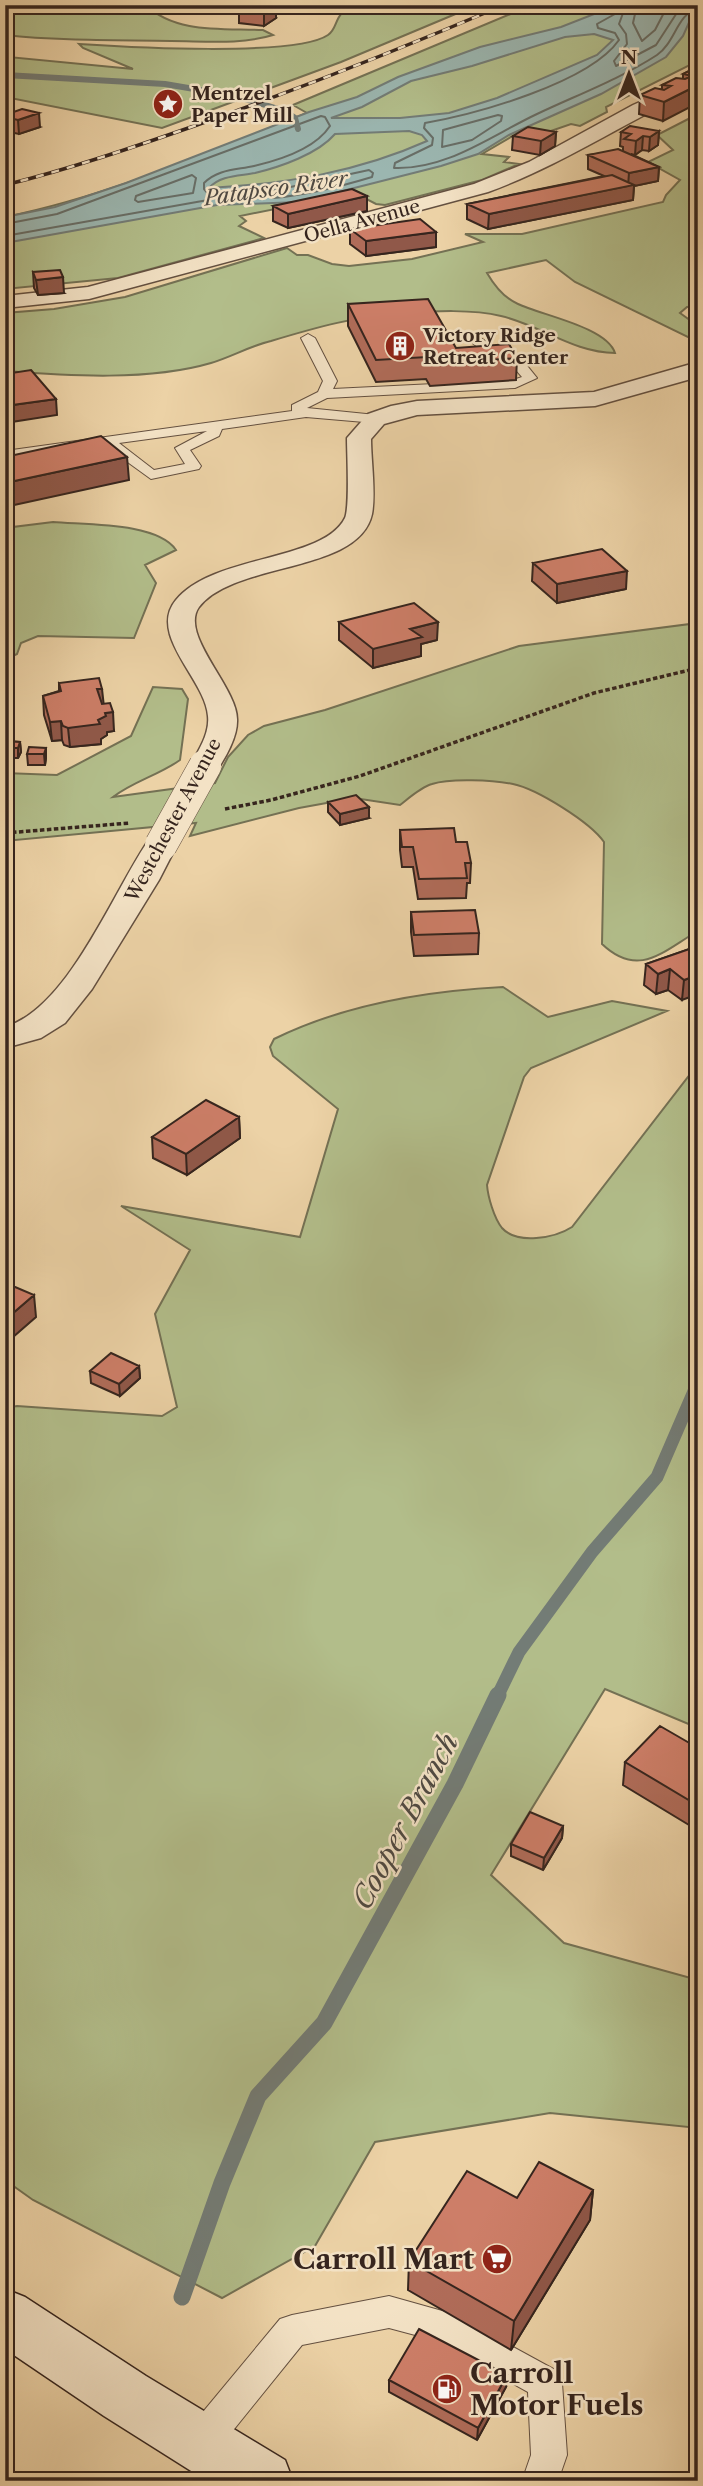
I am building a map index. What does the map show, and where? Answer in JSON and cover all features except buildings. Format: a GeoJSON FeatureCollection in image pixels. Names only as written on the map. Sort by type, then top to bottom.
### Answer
{"type":"FeatureCollection","features":[{"type":"Feature","properties":{"kind":"street","name":"Oella Avenue"},"geometry":{"type":"LineString","coordinates":[[5,302],[89,293],[369,219],[518,176],[579,145],[622,118],[698,80]]}},
{"type":"Feature","properties":{"kind":"street"},"geometry":{"type":"LineString","coordinates":[[350,236],[390,230],[474,210]]}},
{"type":"Feature","properties":{"kind":"street"},"geometry":{"type":"LineString","coordinates":[[369,219],[390,230]]}},
{"type":"Feature","properties":{"kind":"street"},"geometry":{"type":"LineString","coordinates":[[376,419],[417,408],[542,404],[595,398],[698,369]]}},
{"type":"Feature","properties":{"kind":"street","name":"Westchester Avenue"},"geometry":{"type":"LineString","coordinates":[[5,1038],[29,1031],[53,1016],[75,989],[143,880],[215,746],[223,717],[213,688],[187,644],[180,624],[184,608],[197,593],[220,579],[314,551],[348,533],[356,524],[359,515],[359,438],[376,419]]}},
{"type":"Feature","properties":{"kind":"street"},"geometry":{"type":"LineString","coordinates":[[5,2316],[125,2396],[263,2481]]}},
{"type":"Feature","properties":{"kind":"lane"},"geometry":{"type":"LineString","coordinates":[[308,338],[330,382],[324,394]]}},
{"type":"Feature","properties":{"kind":"lane"},"geometry":{"type":"LineString","coordinates":[[306,413],[297,408],[324,394],[515,384],[530,378],[515,359],[496,354],[476,339]]}},
{"type":"Feature","properties":{"kind":"lane"},"geometry":{"type":"LineString","coordinates":[[5,455],[306,413],[376,419]]}},
{"type":"Feature","properties":{"kind":"lane"},"geometry":{"type":"LineString","coordinates":[[105,439],[151,475],[194,467],[182,448],[214,433],[215,424]]}},
{"type":"Feature","properties":{"kind":"lane"},"geometry":{"type":"LineString","coordinates":[[201,2442],[292,2331],[390,2312],[441,2325],[545,2383],[549,2455],[540,2481]]}},
{"type":"Feature","properties":{"kind":"path"},"geometry":{"type":"LineString","coordinates":[[219,810],[297,795],[383,770],[613,688],[698,668]]}},
{"type":"Feature","properties":{"kind":"path"},"geometry":{"type":"LineString","coordinates":[[5,833],[132,822]]}},
{"type":"Feature","properties":{"kind":"green space"},"geometry":{"type":"Polygon","coordinates":[[[5,5],[146,5],[171,21],[186,25],[263,30],[273,35],[222,42],[5,35],[5,5]]]}},
{"type":"Feature","properties":{"kind":"green space"},"geometry":{"type":"Polygon","coordinates":[[[332,5],[477,5],[341,62],[162,128],[5,97],[5,47],[13,49],[8,57],[133,69],[79,44],[209,49],[310,42],[328,35],[333,30],[342,13],[332,5]]]}},
{"type":"Feature","properties":{"kind":"green space"},"geometry":{"type":"Polygon","coordinates":[[[532,5],[698,5],[698,61],[606,107],[607,112],[580,126],[571,124],[548,132],[511,137],[482,154],[509,157],[504,162],[519,164],[482,180],[385,205],[376,204],[355,193],[240,216],[246,221],[239,226],[264,238],[118,278],[5,289],[5,217],[120,185],[233,143],[307,113],[293,105],[532,5]]]}},
{"type":"Feature","properties":{"kind":"green space"},"geometry":{"type":"Polygon","coordinates":[[[698,114],[698,306],[687,307],[680,313],[698,326],[698,342],[575,282],[546,260],[487,273],[508,298],[587,329],[600,336],[615,353],[571,344],[501,316],[441,311],[388,314],[337,323],[263,343],[211,363],[162,373],[109,376],[5,371],[5,313],[54,309],[125,297],[287,248],[297,255],[308,255],[332,264],[349,266],[412,259],[483,242],[465,234],[522,234],[663,202],[680,180],[648,162],[673,150],[657,135],[698,114]]]}},
{"type":"Feature","properties":{"kind":"green space"},"geometry":{"type":"Polygon","coordinates":[[[53,522],[137,530],[167,541],[176,550],[145,565],[156,583],[134,638],[38,636],[21,643],[17,654],[5,660],[5,528],[53,522]]]}},
{"type":"Feature","properties":{"kind":"green space"},"geometry":{"type":"Polygon","coordinates":[[[698,623],[698,931],[651,958],[628,960],[602,944],[604,842],[587,825],[562,807],[535,792],[513,784],[472,780],[440,782],[415,793],[400,805],[354,798],[299,808],[190,836],[196,823],[5,841],[5,773],[57,775],[131,736],[153,687],[182,689],[188,699],[180,760],[113,797],[215,783],[228,757],[248,735],[264,726],[325,710],[519,646],[698,623]]]}},
{"type":"Feature","properties":{"kind":"green space"},"geometry":{"type":"Polygon","coordinates":[[[503,987],[548,1017],[612,1001],[667,1011],[531,1068],[524,1077],[487,1185],[499,1224],[517,1237],[546,1237],[572,1227],[698,1064],[698,1728],[605,1689],[491,1875],[564,1943],[698,1980],[698,2128],[550,2113],[375,2142],[315,2246],[222,2298],[33,2200],[5,2180],[5,1408],[17,1406],[162,1416],[177,1407],[155,1314],[190,1250],[121,1206],[300,1237],[338,1109],[273,1056],[270,1047],[274,1039],[328,1017],[386,1002],[444,992],[503,987]]]}},
{"type":"Feature","properties":{"kind":"water","name":"Patapsco River"},"geometry":{"type":"Polygon","coordinates":[[[617,5],[698,5],[698,13],[691,18],[683,36],[666,57],[601,94],[509,135],[478,154],[299,202],[217,205],[5,243],[5,217],[55,207],[126,183],[309,112],[357,97],[398,77],[480,47],[561,27],[617,5]],[[594,34],[565,37],[472,66],[411,81],[362,107],[331,118],[400,118],[449,113],[497,98],[597,55],[613,40],[594,34]],[[409,131],[335,134],[319,148],[298,159],[255,173],[224,178],[209,188],[321,175],[375,161],[427,141],[422,135],[409,131]]]}},
{"type":"Feature","properties":{"kind":"waterway"},"geometry":{"type":"LineString","coordinates":[[5,75],[165,84],[235,96],[285,111],[295,118],[298,129]]}},
{"type":"Feature","properties":{"kind":"waterway","name":"Cooper Branch"},"geometry":{"type":"LineString","coordinates":[[497,1697],[519,1652],[592,1552],[657,1477],[698,1382]]}},
{"type":"Feature","properties":{"kind":"waterway","name":"Cooper Branch"},"geometry":{"type":"LineString","coordinates":[[182,2297],[222,2183],[258,2096],[324,2023],[455,1784],[498,1695]]}},
{"type":"Feature","properties":{"kind":"railway"},"geometry":{"type":"LineString","coordinates":[[5,185],[102,157],[236,111],[504,5]]}},
{"type":"Feature","properties":{"kind":"place","name":"Mentzel Paper Mill"},"geometry":{"type":"Point","coordinates":[168,104]}},
{"type":"Feature","properties":{"kind":"place","name":"Victory Ridge Retreat Center"},"geometry":{"type":"Point","coordinates":[400,346]}},
{"type":"Feature","properties":{"kind":"place","name":"Carroll Mart"},"geometry":{"type":"Point","coordinates":[497,2259]}},
{"type":"Feature","properties":{"kind":"place","name":"Carroll Motor Fuels"},"geometry":{"type":"Point","coordinates":[447,2389]}}]}
